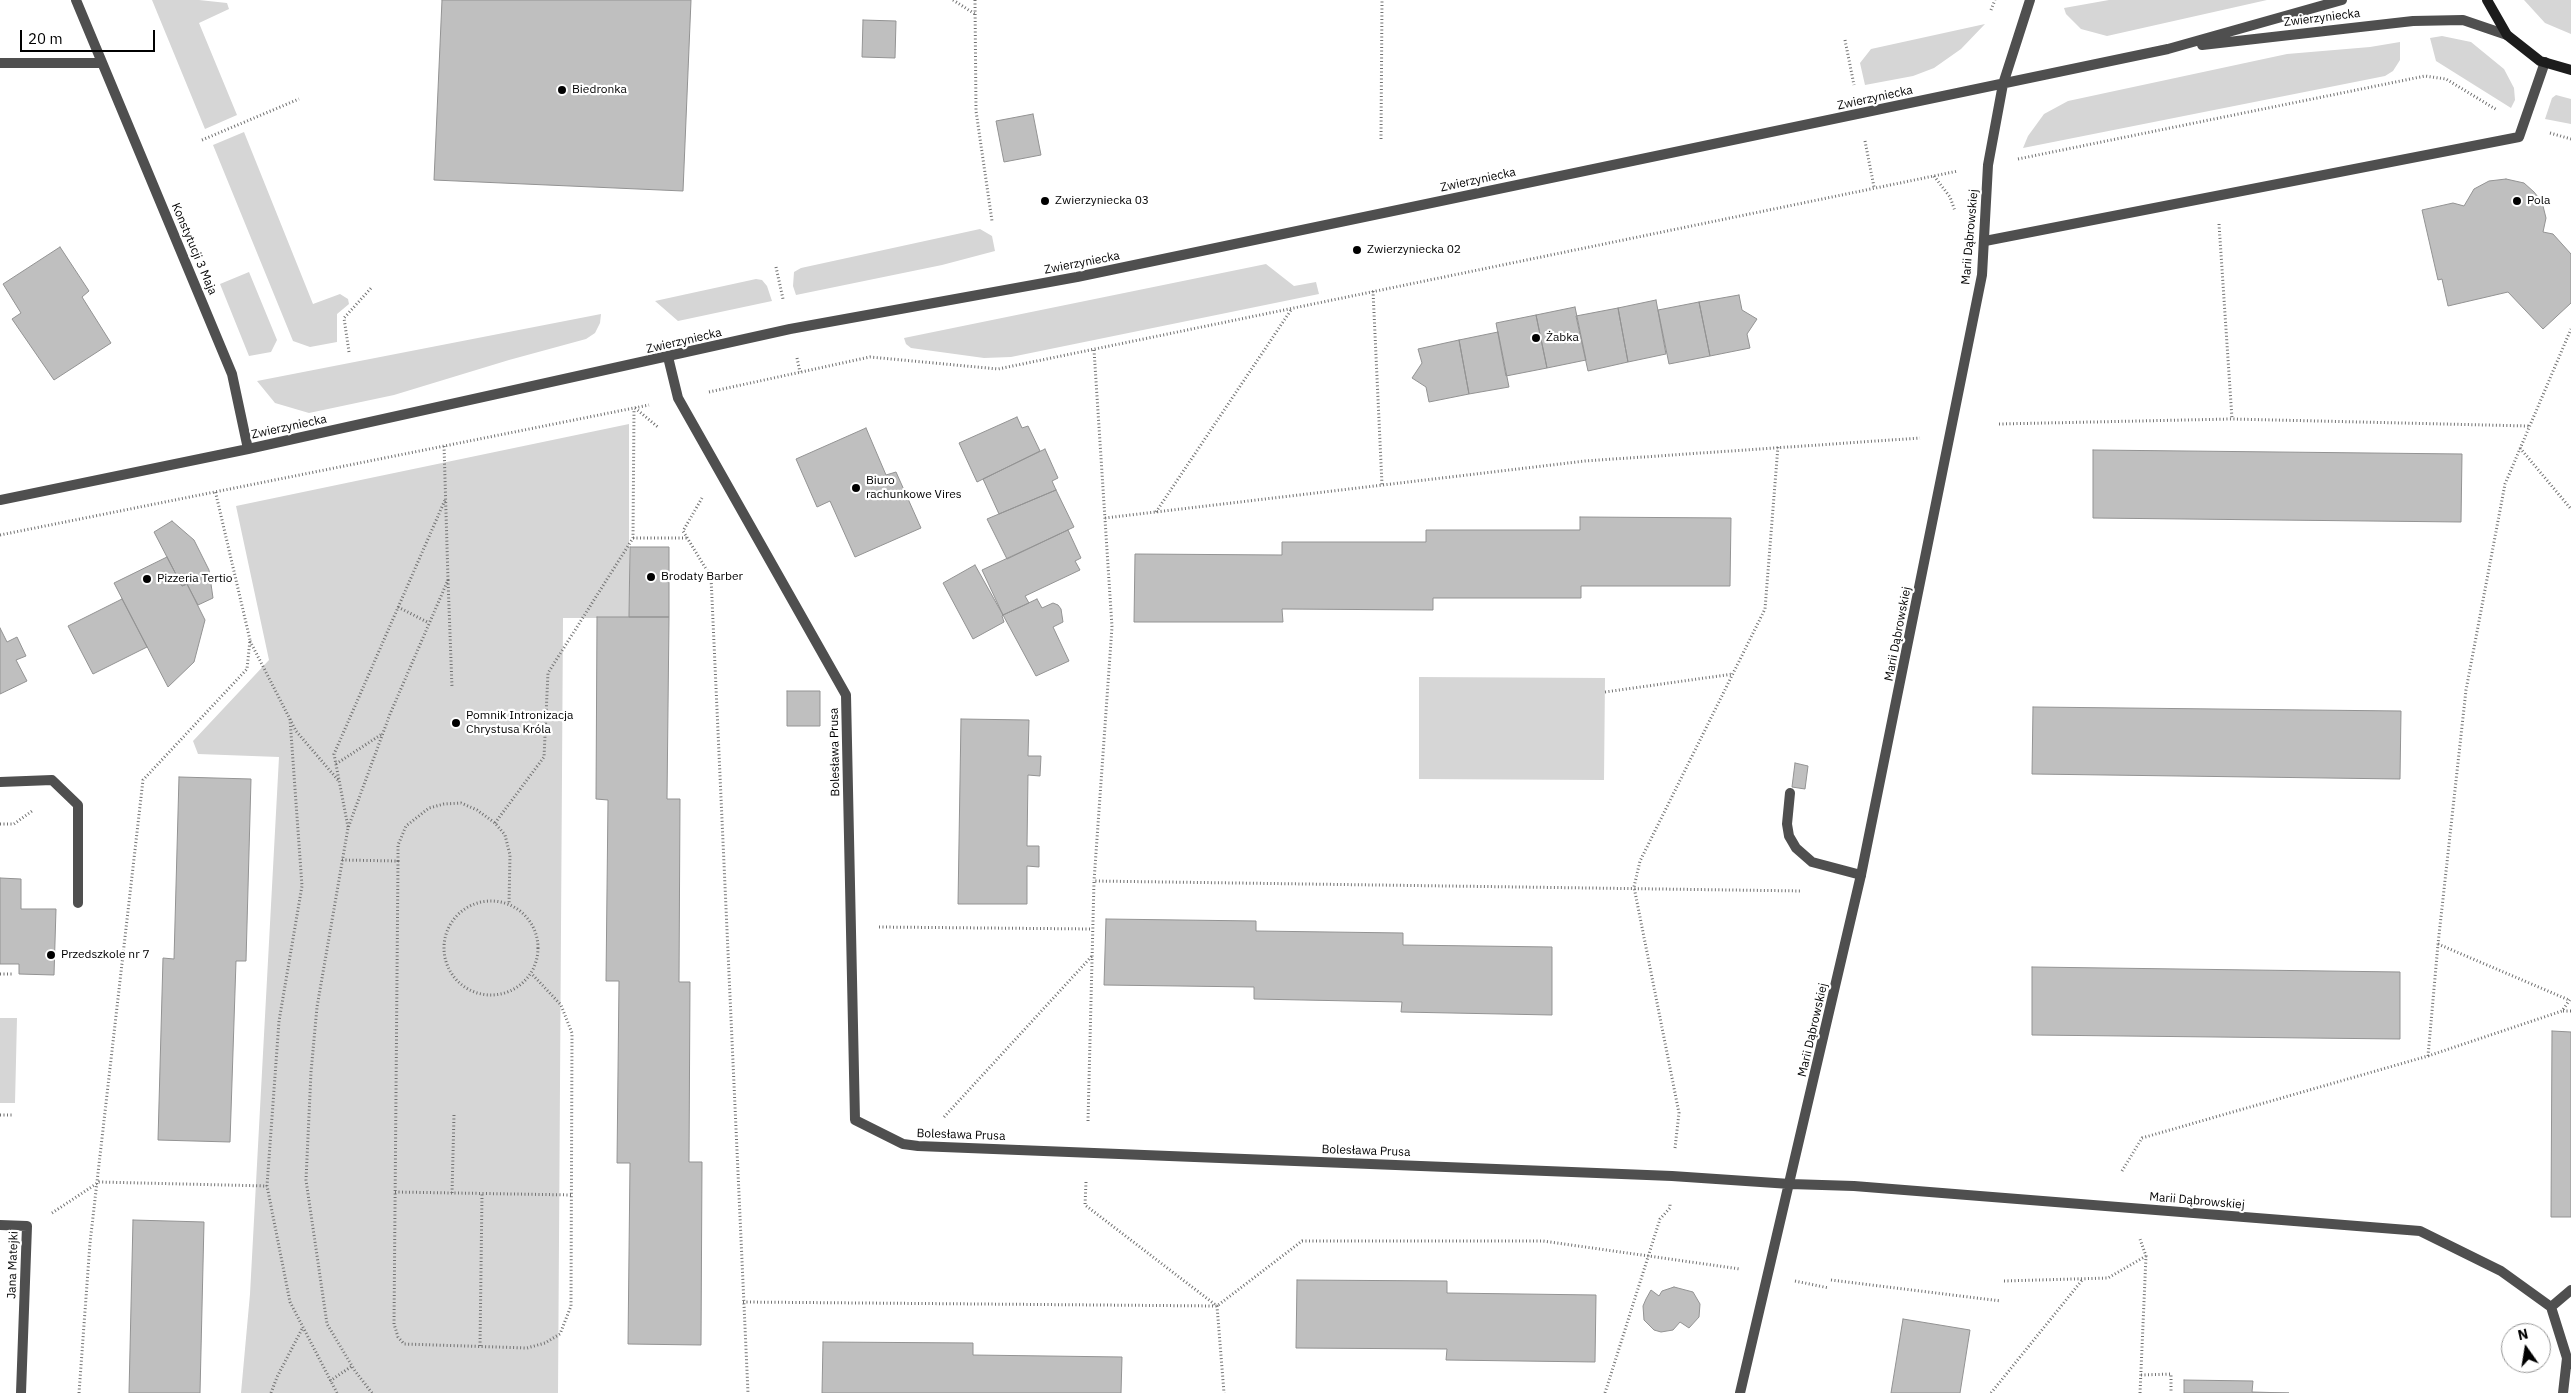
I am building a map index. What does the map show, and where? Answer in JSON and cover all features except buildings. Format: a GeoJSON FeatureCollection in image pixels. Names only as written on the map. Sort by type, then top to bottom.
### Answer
{"type":"FeatureCollection","features":[{"type":"Feature","properties":{"kind":"street","name":"Konstytucji 3 Maja"},"geometry":{"type":"LineString","coordinates":[[76,0],[232,374],[248,449]]}},
{"type":"Feature","properties":{"kind":"street","name":"Marii Dąbrowskiej"},"geometry":{"type":"LineString","coordinates":[[1740,1393],[1861,875],[1964,372],[1982,275],[1988,166],[2003,84],[2030,0]]}},
{"type":"Feature","properties":{"kind":"street","name":"Zwierzyniecka"},"geometry":{"type":"LineString","coordinates":[[0,500],[248,449],[790,330],[1087,275],[2168,49],[2342,0]]}},
{"type":"Feature","properties":{"kind":"street"},"geometry":{"type":"LineString","coordinates":[[2487,0],[2507,35],[2540,61],[2571,70]]}},
{"type":"Feature","properties":{"kind":"street","name":"Zwierzyniecka"},"geometry":{"type":"LineString","coordinates":[[2168,49],[2413,21],[2463,20],[2507,35]]}},
{"type":"Feature","properties":{"kind":"street"},"geometry":{"type":"LineString","coordinates":[[1985,241],[2519,137],[2545,62]]}},
{"type":"Feature","properties":{"kind":"street"},"geometry":{"type":"LineString","coordinates":[[0,63],[102,63]]}},
{"type":"Feature","properties":{"kind":"street","name":"Bolesława Prusa"},"geometry":{"type":"LineString","coordinates":[[668,357],[678,398],[846,695],[854,1120],[903,1144],[918,1146],[1662,1176],[1790,1184]]}},
{"type":"Feature","properties":{"kind":"street"},"geometry":{"type":"LineString","coordinates":[[0,782],[52,780],[78,805],[78,904]]}},
{"type":"Feature","properties":{"kind":"street"},"geometry":{"type":"LineString","coordinates":[[1790,793],[1789,836],[1796,848],[1812,862],[1861,875]]}},
{"type":"Feature","properties":{"kind":"street","name":"Marii Dąbrowskiej"},"geometry":{"type":"LineString","coordinates":[[1790,1184],[1854,1186],[2420,1231],[2501,1271],[2551,1307]]}},
{"type":"Feature","properties":{"kind":"street","name":"Jana Matejki"},"geometry":{"type":"LineString","coordinates":[[0,1225],[27,1226],[21,1393]]}},
{"type":"Feature","properties":{"kind":"street"},"geometry":{"type":"LineString","coordinates":[[2563,1393],[2569,1361],[2551,1307],[2571,1290]]}},
{"type":"Feature","properties":{"kind":"path"},"geometry":{"type":"LineString","coordinates":[[953,0],[975,14]]}},
{"type":"Feature","properties":{"kind":"path"},"geometry":{"type":"LineString","coordinates":[[975,0],[976,110],[992,221]]}},
{"type":"Feature","properties":{"kind":"path"},"geometry":{"type":"LineString","coordinates":[[1381,139],[1382,0]]}},
{"type":"Feature","properties":{"kind":"path"},"geometry":{"type":"LineString","coordinates":[[1991,10],[1995,0]]}},
{"type":"Feature","properties":{"kind":"path"},"geometry":{"type":"LineString","coordinates":[[1845,40],[1854,88]]}},
{"type":"Feature","properties":{"kind":"path"},"geometry":{"type":"LineString","coordinates":[[2016,160],[2425,76],[2446,79],[2522,126],[2571,139]]}},
{"type":"Feature","properties":{"kind":"path"},"geometry":{"type":"LineString","coordinates":[[202,140],[299,99]]}},
{"type":"Feature","properties":{"kind":"path"},"geometry":{"type":"LineString","coordinates":[[1863,132],[1874,187]]}},
{"type":"Feature","properties":{"kind":"path"},"geometry":{"type":"LineString","coordinates":[[716,390],[870,356],[998,369],[1874,187],[1946,174]]}},
{"type":"Feature","properties":{"kind":"path"},"geometry":{"type":"LineString","coordinates":[[2219,221],[2232,419]]}},
{"type":"Feature","properties":{"kind":"path"},"geometry":{"type":"LineString","coordinates":[[776,267],[783,299]]}},
{"type":"Feature","properties":{"kind":"path"},"geometry":{"type":"LineString","coordinates":[[349,352],[344,318],[372,287]]}},
{"type":"Feature","properties":{"kind":"path"},"geometry":{"type":"LineString","coordinates":[[1373,291],[1382,485]]}},
{"type":"Feature","properties":{"kind":"path"},"geometry":{"type":"LineString","coordinates":[[1156,512],[1291,309]]}},
{"type":"Feature","properties":{"kind":"path"},"geometry":{"type":"LineString","coordinates":[[2428,1056],[2438,944],[2466,690],[2504,484],[2571,329]]}},
{"type":"Feature","properties":{"kind":"path"},"geometry":{"type":"LineString","coordinates":[[1088,1121],[1094,881],[1112,627],[1094,350]]}},
{"type":"Feature","properties":{"kind":"path"},"geometry":{"type":"LineString","coordinates":[[796,358],[800,372]]}},
{"type":"Feature","properties":{"kind":"path"},"geometry":{"type":"LineString","coordinates":[[495,824],[544,757],[548,673],[633,538],[634,408]]}},
{"type":"Feature","properties":{"kind":"path"},"geometry":{"type":"LineString","coordinates":[[0,535],[215,490],[634,408],[661,429]]}},
{"type":"Feature","properties":{"kind":"path"},"geometry":{"type":"LineString","coordinates":[[1999,424],[2232,419],[2529,426]]}},
{"type":"Feature","properties":{"kind":"path"},"geometry":{"type":"LineString","coordinates":[[1105,518],[1585,461],[1928,437]]}},
{"type":"Feature","properties":{"kind":"path"},"geometry":{"type":"LineString","coordinates":[[444,445],[452,688]]}},
{"type":"Feature","properties":{"kind":"path"},"geometry":{"type":"LineString","coordinates":[[1675,1148],[1679,1113],[1634,887],[1640,861],[1765,609],[1778,446]]}},
{"type":"Feature","properties":{"kind":"path"},"geometry":{"type":"LineString","coordinates":[[2520,448],[2571,509]]}},
{"type":"Feature","properties":{"kind":"path"},"geometry":{"type":"LineString","coordinates":[[215,490],[250,640],[296,731],[339,781]]}},
{"type":"Feature","properties":{"kind":"path"},"geometry":{"type":"LineString","coordinates":[[705,493],[683,531],[711,577],[748,1393]]}},
{"type":"Feature","properties":{"kind":"path"},"geometry":{"type":"LineString","coordinates":[[348,828],[334,754],[446,498]]}},
{"type":"Feature","properties":{"kind":"path"},"geometry":{"type":"LineString","coordinates":[[633,538],[688,538]]}},
{"type":"Feature","properties":{"kind":"path"},"geometry":{"type":"LineString","coordinates":[[372,1393],[352,1366],[327,1324],[306,1180],[311,1072],[317,1007],[348,828],[383,734],[448,580]]}},
{"type":"Feature","properties":{"kind":"path"},"geometry":{"type":"LineString","coordinates":[[398,607],[429,623]]}},
{"type":"Feature","properties":{"kind":"path"},"geometry":{"type":"LineString","coordinates":[[79,1393],[90,1243],[99,1182],[143,780],[247,669],[250,640]]}},
{"type":"Feature","properties":{"kind":"path"},"geometry":{"type":"LineString","coordinates":[[1605,692],[1733,674]]}},
{"type":"Feature","properties":{"kind":"path"},"geometry":{"type":"LineString","coordinates":[[290,719],[302,886],[279,1021],[267,1186],[290,1302],[302,1329],[337,1393]]}},
{"type":"Feature","properties":{"kind":"path"},"geometry":{"type":"LineString","coordinates":[[336,764],[383,734]]}},
{"type":"Feature","properties":{"kind":"path"},"geometry":{"type":"LineString","coordinates":[[509,904],[510,855],[505,835],[495,824],[477,810],[461,803],[444,804],[429,808],[406,826],[398,845],[394,1324],[398,1337],[404,1344],[527,1348],[546,1344],[560,1334],[571,1306],[573,1195],[572,1033],[561,1005],[531,973]]}},
{"type":"Feature","properties":{"kind":"path"},"geometry":{"type":"LineString","coordinates":[[342,860],[398,861]]}},
{"type":"Feature","properties":{"kind":"path"},"geometry":{"type":"LineString","coordinates":[[1094,881],[1634,887],[1806,891]]}},
{"type":"Feature","properties":{"kind":"path"},"geometry":{"type":"LineString","coordinates":[[484,901],[498,901],[509,904],[526,915],[535,928],[539,944],[537,960],[531,973],[520,985],[506,993],[486,995],[475,992],[461,985],[446,962],[444,949],[445,934],[460,912],[471,905],[484,901]]}},
{"type":"Feature","properties":{"kind":"path"},"geometry":{"type":"LineString","coordinates":[[851,927],[1092,929]]}},
{"type":"Feature","properties":{"kind":"path"},"geometry":{"type":"LineString","coordinates":[[2438,944],[2570,999],[2562,1011]]}},
{"type":"Feature","properties":{"kind":"path"},"geometry":{"type":"LineString","coordinates":[[918,1146],[1092,956]]}},
{"type":"Feature","properties":{"kind":"path"},"geometry":{"type":"LineString","coordinates":[[0,974],[13,974]]}},
{"type":"Feature","properties":{"kind":"path"},"geometry":{"type":"LineString","coordinates":[[2122,1171],[2142,1138],[2428,1056],[2562,1011],[2571,1011]]}},
{"type":"Feature","properties":{"kind":"path"},"geometry":{"type":"LineString","coordinates":[[452,1193],[454,1114]]}},
{"type":"Feature","properties":{"kind":"path"},"geometry":{"type":"LineString","coordinates":[[0,1115],[13,1115]]}},
{"type":"Feature","properties":{"kind":"path"},"geometry":{"type":"LineString","coordinates":[[1086,1176],[1085,1205],[1217,1306],[1224,1393]]}},
{"type":"Feature","properties":{"kind":"path"},"geometry":{"type":"LineString","coordinates":[[27,1226],[44,1219],[99,1182],[267,1186]]}},
{"type":"Feature","properties":{"kind":"path"},"geometry":{"type":"LineString","coordinates":[[395,1192],[573,1195]]}},
{"type":"Feature","properties":{"kind":"path"},"geometry":{"type":"LineString","coordinates":[[480,1346],[482,1194]]}},
{"type":"Feature","properties":{"kind":"path"},"geometry":{"type":"LineString","coordinates":[[1605,1393],[1660,1219],[1670,1208],[1670,1199]]}},
{"type":"Feature","properties":{"kind":"path"},"geometry":{"type":"LineString","coordinates":[[2124,1207],[2143,1244],[2146,1256],[2140,1393]]}},
{"type":"Feature","properties":{"kind":"path"},"geometry":{"type":"LineString","coordinates":[[743,1302],[1217,1306],[1302,1241],[1543,1241],[1745,1270]]}},
{"type":"Feature","properties":{"kind":"path"},"geometry":{"type":"LineString","coordinates":[[2004,1281],[2108,1278],[2146,1256]]}},
{"type":"Feature","properties":{"kind":"path"},"geometry":{"type":"LineString","coordinates":[[1991,1393],[2084,1278]]}},
{"type":"Feature","properties":{"kind":"path"},"geometry":{"type":"LineString","coordinates":[[1788,1279],[1829,1288]]}},
{"type":"Feature","properties":{"kind":"path"},"geometry":{"type":"LineString","coordinates":[[1832,1280],[2001,1302]]}},
{"type":"Feature","properties":{"kind":"path"},"geometry":{"type":"LineString","coordinates":[[271,1393],[276,1377],[302,1329]]}},
{"type":"Feature","properties":{"kind":"path"},"geometry":{"type":"LineString","coordinates":[[330,1381],[352,1366]]}},
{"type":"Feature","properties":{"kind":"path"},"geometry":{"type":"LineString","coordinates":[[2141,1375],[2171,1374],[2171,1393]]}},
{"type":"Feature","properties":{"kind":"shaded area"},"geometry":{"type":"Polygon","coordinates":[[[152,0],[199,0],[227,3],[229,9],[199,23],[237,115],[205,129],[152,0]]]}},
{"type":"Feature","properties":{"kind":"shaded area"},"geometry":{"type":"Polygon","coordinates":[[[2109,0],[2267,0],[2107,36],[2081,29],[2066,14],[2064,8],[2109,0]]]}},
{"type":"Feature","properties":{"kind":"shaded area"},"geometry":{"type":"Polygon","coordinates":[[[2524,0],[2571,0],[2571,34],[2545,23],[2524,0]]]}},
{"type":"Feature","properties":{"kind":"shaded area"},"geometry":{"type":"Polygon","coordinates":[[[1985,24],[1961,49],[1934,68],[1913,76],[1865,85],[1860,63],[1871,49],[1985,24]]]}},
{"type":"Feature","properties":{"kind":"shaded area"},"geometry":{"type":"Polygon","coordinates":[[[2442,36],[2471,42],[2504,69],[2514,88],[2515,100],[2511,108],[2436,61],[2430,38],[2442,36]]]}},
{"type":"Feature","properties":{"kind":"shaded area"},"geometry":{"type":"Polygon","coordinates":[[[2400,42],[2400,60],[2393,71],[2385,76],[2023,148],[2028,136],[2044,114],[2068,101],[2287,54],[2370,47],[2400,42]]]}},
{"type":"Feature","properties":{"kind":"shaded area"},"geometry":{"type":"Polygon","coordinates":[[[2556,95],[2571,99],[2571,124],[2545,119],[2552,98],[2556,95]]]}},
{"type":"Feature","properties":{"kind":"shaded area"},"geometry":{"type":"Polygon","coordinates":[[[244,132],[313,304],[340,294],[348,299],[349,304],[337,314],[337,342],[310,347],[293,341],[213,145],[244,132]]]}},
{"type":"Feature","properties":{"kind":"shaded area"},"geometry":{"type":"Polygon","coordinates":[[[980,229],[992,236],[995,251],[942,265],[796,295],[793,286],[794,272],[801,268],[980,229]]]}},
{"type":"Feature","properties":{"kind":"shaded area"},"geometry":{"type":"Polygon","coordinates":[[[1266,264],[1294,286],[1316,282],[1319,294],[1011,357],[984,358],[911,348],[906,344],[904,338],[1266,264]]]}},
{"type":"Feature","properties":{"kind":"shaded area"},"geometry":{"type":"Polygon","coordinates":[[[249,272],[277,340],[271,352],[249,356],[220,284],[249,272]]]}},
{"type":"Feature","properties":{"kind":"shaded area"},"geometry":{"type":"Polygon","coordinates":[[[756,279],[762,280],[767,286],[772,301],[678,321],[655,301],[756,279]]]}},
{"type":"Feature","properties":{"kind":"shaded area"},"geometry":{"type":"Polygon","coordinates":[[[601,314],[600,323],[595,333],[586,339],[394,395],[309,413],[275,403],[257,381],[601,314]]]}},
{"type":"Feature","properties":{"kind":"shaded area"},"geometry":{"type":"Polygon","coordinates":[[[629,424],[629,618],[563,618],[558,1393],[241,1393],[250,1294],[279,757],[198,754],[193,741],[269,660],[236,506],[629,424]]]}},
{"type":"Feature","properties":{"kind":"shaded area"},"geometry":{"type":"Polygon","coordinates":[[[1419,677],[1605,678],[1604,780],[1419,779],[1419,677]]]}},
{"type":"Feature","properties":{"kind":"shaded area"},"geometry":{"type":"Polygon","coordinates":[[[0,1018],[17,1018],[15,1103],[0,1103],[0,1018]]]}},
{"type":"Feature","properties":{"kind":"place","name":"Biedronka"},"geometry":{"type":"Point","coordinates":[562,90]}},
{"type":"Feature","properties":{"kind":"place","name":"Zwierzyniecka 03"},"geometry":{"type":"Point","coordinates":[1045,201]}},
{"type":"Feature","properties":{"kind":"place","name":"Pola"},"geometry":{"type":"Point","coordinates":[2517,201]}},
{"type":"Feature","properties":{"kind":"place","name":"Zwierzyniecka 02"},"geometry":{"type":"Point","coordinates":[1357,250]}},
{"type":"Feature","properties":{"kind":"place","name":"Żabka"},"geometry":{"type":"Point","coordinates":[1536,338]}},
{"type":"Feature","properties":{"kind":"place","name":"Biuro rachunkowe Vires"},"geometry":{"type":"Point","coordinates":[856,488]}},
{"type":"Feature","properties":{"kind":"place","name":"Brodaty Barber"},"geometry":{"type":"Point","coordinates":[651,577]}},
{"type":"Feature","properties":{"kind":"place","name":"Pizzeria Tertio"},"geometry":{"type":"Point","coordinates":[147,579]}},
{"type":"Feature","properties":{"kind":"place","name":"Pomnik Intronizacja Chrystusa Króla"},"geometry":{"type":"Point","coordinates":[456,723]}},
{"type":"Feature","properties":{"kind":"place","name":"Przedszkole nr 7"},"geometry":{"type":"Point","coordinates":[51,955]}}]}
